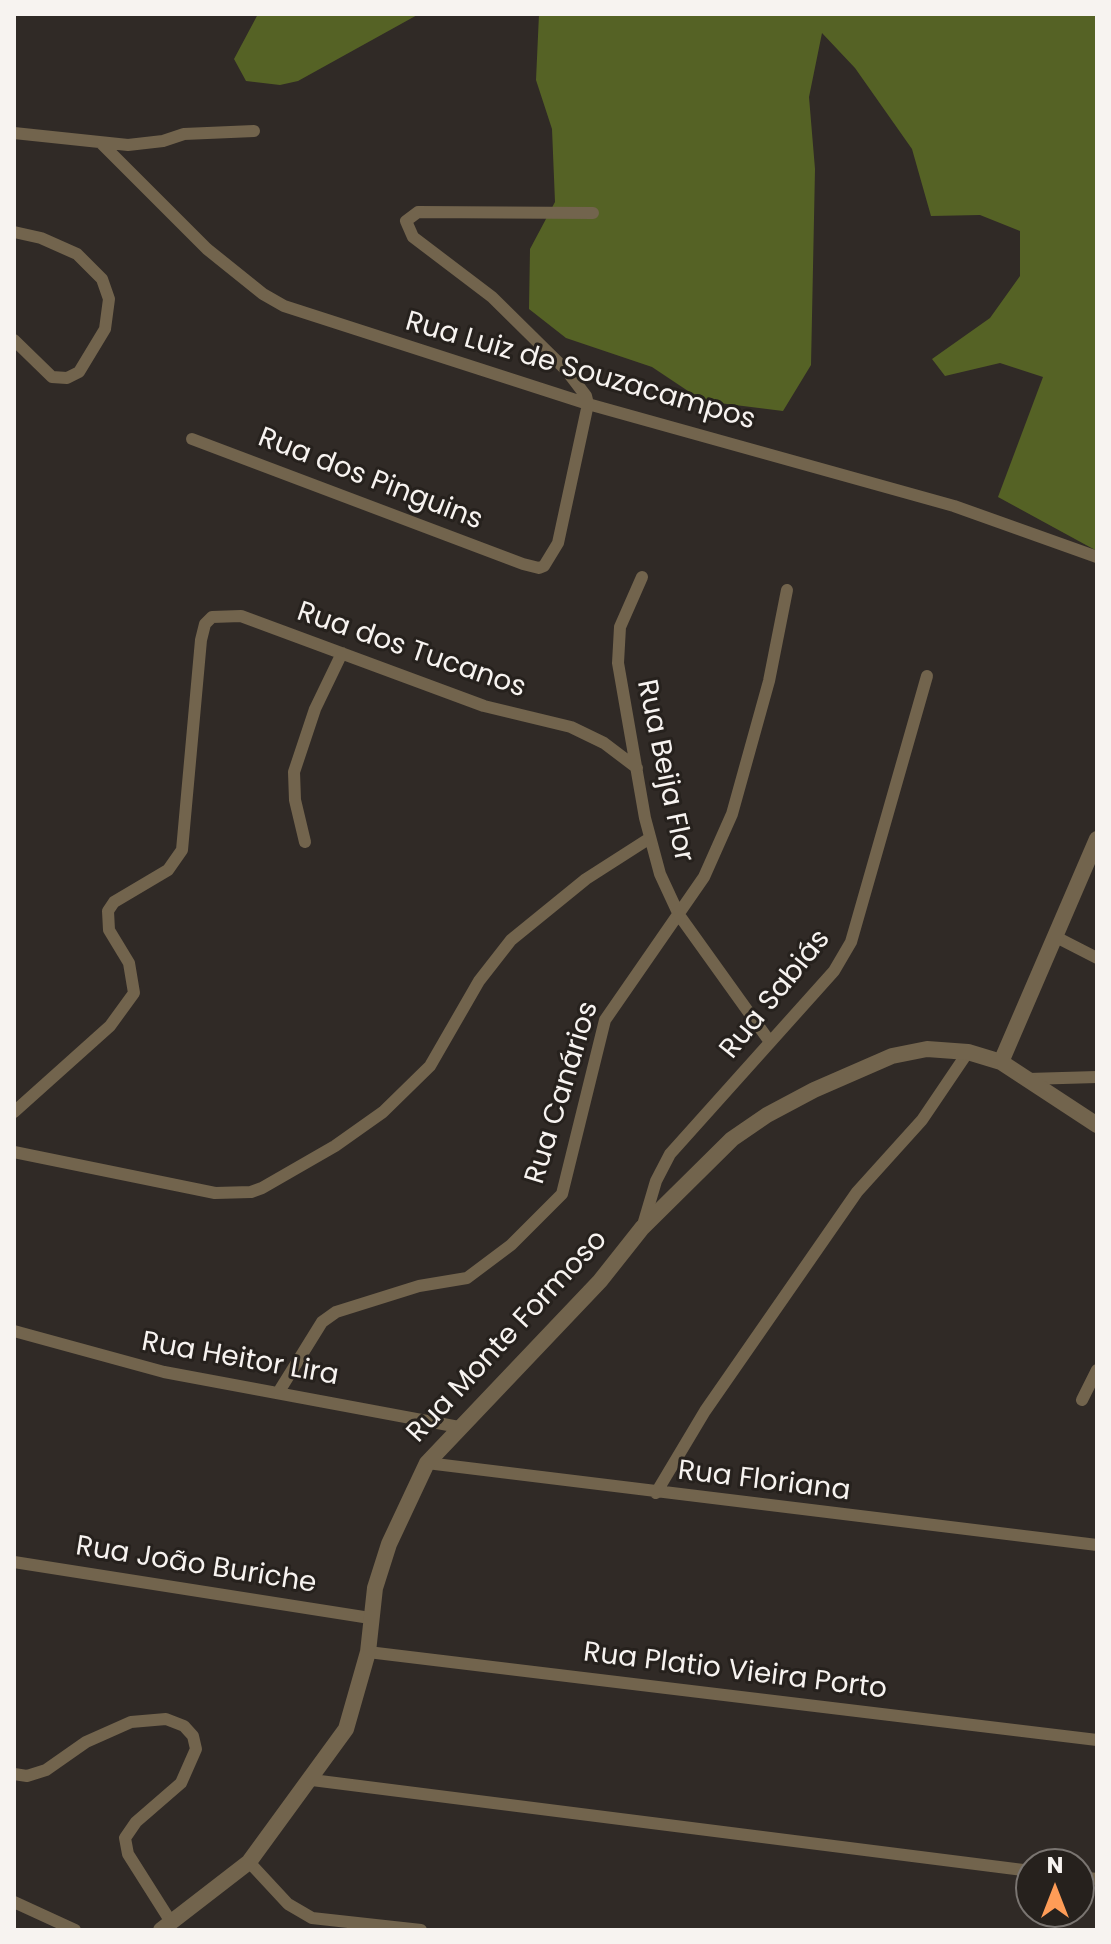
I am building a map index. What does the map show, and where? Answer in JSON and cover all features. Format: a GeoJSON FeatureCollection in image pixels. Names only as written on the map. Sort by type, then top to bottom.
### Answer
{"type":"FeatureCollection","features":[{"type":"Feature","properties":{"kind":"street"},"geometry":{"type":"LineString","coordinates":[[14,133],[101,143],[147,144],[184,134],[254,131]]}},
{"type":"Feature","properties":{"kind":"street","name":"Rua Luiz de Souzacampos"},"geometry":{"type":"LineString","coordinates":[[101,143],[207,249],[263,294],[284,306],[588,404],[954,506],[1097,557]]}},
{"type":"Feature","properties":{"kind":"street"},"geometry":{"type":"LineString","coordinates":[[588,404],[567,371],[492,297],[413,237],[406,221],[418,212],[593,213]]}},
{"type":"Feature","properties":{"kind":"street"},"geometry":{"type":"LineString","coordinates":[[14,232],[41,238],[77,254],[102,279],[109,312],[93,352],[79,372],[67,378],[52,377],[14,340]]}},
{"type":"Feature","properties":{"kind":"street","name":"Rua dos Pinguins"},"geometry":{"type":"LineString","coordinates":[[192,439],[531,567],[544,566],[558,543],[588,404]]}},
{"type":"Feature","properties":{"kind":"street","name":"Rua Beija Flor"},"geometry":{"type":"LineString","coordinates":[[642,577],[629,601],[618,644],[620,677],[650,838],[663,884],[679,915],[770,1042]]}},
{"type":"Feature","properties":{"kind":"street","name":"Rua Canários"},"geometry":{"type":"LineString","coordinates":[[278,1393],[322,1322],[336,1312],[387,1295],[477,1273],[511,1245],[562,1194],[605,1020],[712,862],[732,814],[769,681],[787,590]]}},
{"type":"Feature","properties":{"kind":"street","name":"Rua dos Tucanos"},"geometry":{"type":"LineString","coordinates":[[14,1112],[110,1026],[134,993],[129,963],[109,930],[108,911],[114,902],[168,870],[182,850],[198,704],[201,640],[208,619],[235,614],[484,706],[581,731],[637,768]]}},
{"type":"Feature","properties":{"kind":"street"},"geometry":{"type":"LineString","coordinates":[[305,842],[295,800],[294,772],[315,709],[342,653]]}},
{"type":"Feature","properties":{"kind":"street","name":"Rua Sabiás"},"geometry":{"type":"LineString","coordinates":[[642,1228],[656,1181],[670,1154],[834,971],[851,942],[927,676]]}},
{"type":"Feature","properties":{"kind":"street"},"geometry":{"type":"LineString","coordinates":[[14,1152],[215,1193],[251,1192],[262,1188],[335,1146],[383,1112],[430,1066],[479,981],[511,940],[586,879],[650,838]]}},
{"type":"Feature","properties":{"kind":"street"},"geometry":{"type":"LineString","coordinates":[[1001,1062],[1097,839]]}},
{"type":"Feature","properties":{"kind":"street"},"geometry":{"type":"LineString","coordinates":[[1056,937],[1097,958]]}},
{"type":"Feature","properties":{"kind":"street","name":"Rua Monte Formoso"},"geometry":{"type":"LineString","coordinates":[[166,1926],[249,1862],[312,1780],[346,1729],[368,1652],[370,1618],[389,1544],[427,1463],[600,1281],[642,1228],[732,1139],[767,1115],[892,1056],[927,1049],[968,1052],[1001,1062],[1097,1125]]}},
{"type":"Feature","properties":{"kind":"street"},"geometry":{"type":"LineString","coordinates":[[656,1493],[713,1399],[857,1192],[922,1120],[968,1052]]}},
{"type":"Feature","properties":{"kind":"street"},"geometry":{"type":"LineString","coordinates":[[1028,1079],[1097,1077]]}},
{"type":"Feature","properties":{"kind":"street","name":"Rua Heitor Lira"},"geometry":{"type":"LineString","coordinates":[[14,1331],[150,1369],[459,1427]]}},
{"type":"Feature","properties":{"kind":"street"},"geometry":{"type":"LineString","coordinates":[[1082,1400],[1097,1370]]}},
{"type":"Feature","properties":{"kind":"street","name":"Rua Floriana"},"geometry":{"type":"LineString","coordinates":[[427,1463],[1097,1545]]}},
{"type":"Feature","properties":{"kind":"street","name":"Rua João Buriche"},"geometry":{"type":"LineString","coordinates":[[14,1562],[370,1618]]}},
{"type":"Feature","properties":{"kind":"street","name":"Rua Platio Vieira Porto"},"geometry":{"type":"LineString","coordinates":[[368,1652],[1097,1740]]}},
{"type":"Feature","properties":{"kind":"street"},"geometry":{"type":"LineString","coordinates":[[14,1774],[27,1776],[46,1770],[86,1742],[131,1722],[166,1719],[184,1726],[193,1736],[196,1749],[186,1774],[181,1783],[136,1822],[125,1838],[128,1854],[166,1926]]}},
{"type":"Feature","properties":{"kind":"street"},"geometry":{"type":"LineString","coordinates":[[312,1780],[1015,1869]]}},
{"type":"Feature","properties":{"kind":"street"},"geometry":{"type":"LineString","coordinates":[[249,1862],[288,1904],[312,1918],[421,1930]]}},
{"type":"Feature","properties":{"kind":"street"},"geometry":{"type":"LineString","coordinates":[[14,1902],[75,1930]]}},
{"type":"Feature","properties":{"kind":"green space"},"geometry":{"type":"Polygon","coordinates":[[[258,14],[419,14],[298,81],[280,85],[246,81],[234,59],[258,14]]]}},
{"type":"Feature","properties":{"kind":"green space"},"geometry":{"type":"Polygon","coordinates":[[[539,14],[1097,14],[1097,551],[998,497],[1043,377],[1000,363],[945,376],[932,359],[990,318],[1020,276],[1020,231],[980,215],[931,216],[912,149],[855,68],[822,33],[809,97],[815,169],[811,365],[783,411],[703,401],[652,367],[566,338],[529,309],[530,249],[555,202],[552,129],[536,80],[539,14]]]}}]}
